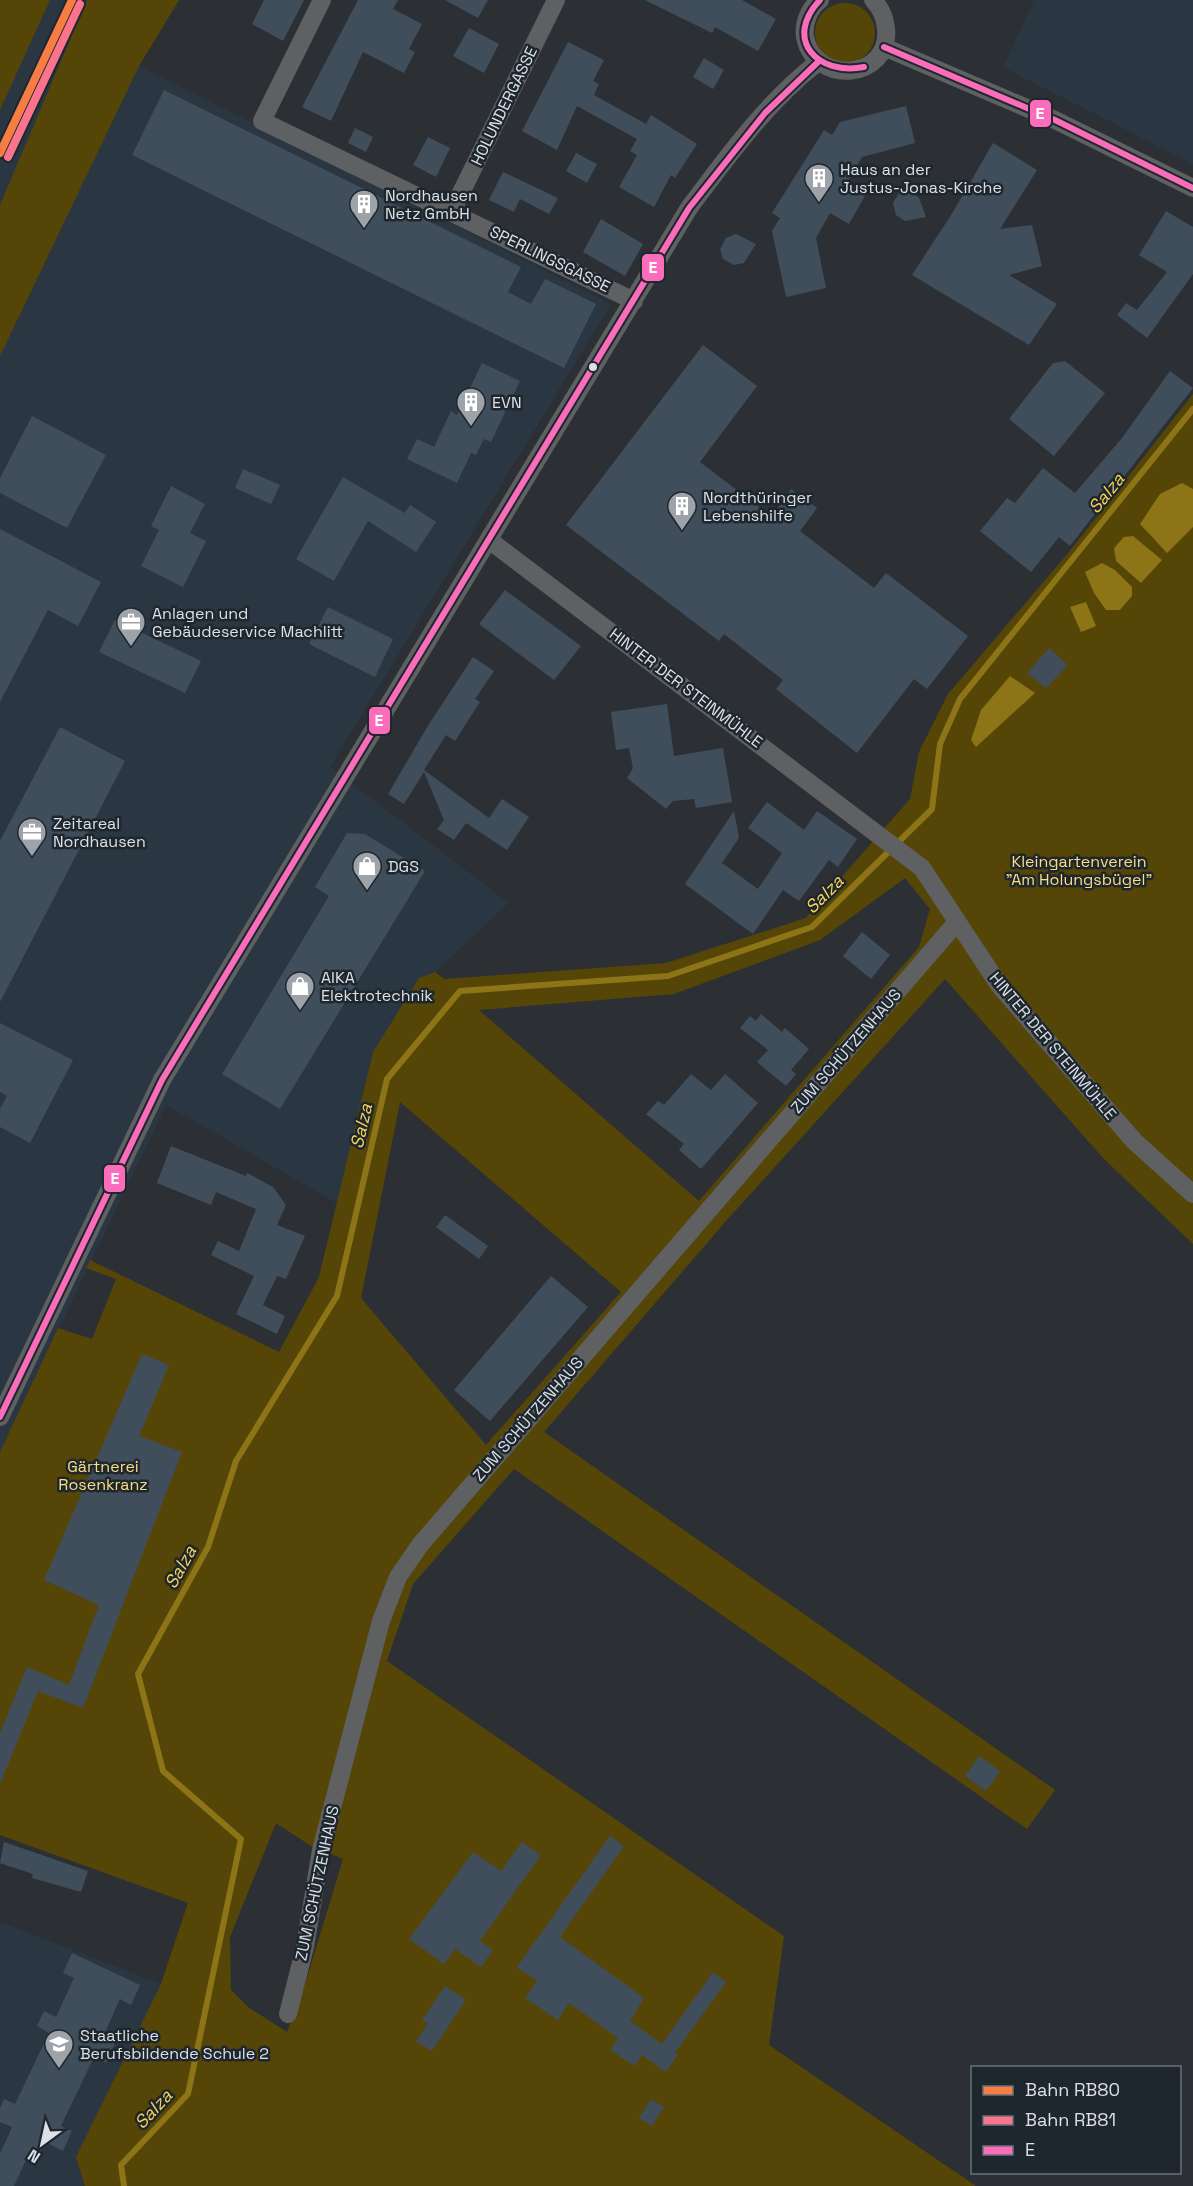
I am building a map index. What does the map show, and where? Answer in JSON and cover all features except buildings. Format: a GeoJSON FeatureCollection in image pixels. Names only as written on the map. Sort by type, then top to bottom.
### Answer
{"type":"FeatureCollection","features":[{"type":"Feature","properties":{"kind":"street","name":"SPERLINGSGASSE"},"geometry":{"type":"LineString","coordinates":[[322,0],[262,121],[634,301]]}},
{"type":"Feature","properties":{"kind":"street","name":"HOLUNDERGASSE"},"geometry":{"type":"LineString","coordinates":[[452,212],[556,0]]}},
{"type":"Feature","properties":{"kind":"street"},"geometry":{"type":"LineString","coordinates":[[812,2],[805,27],[805,38],[818,62],[831,70],[851,72],[867,66],[884,47],[885,17],[873,0]]}},
{"type":"Feature","properties":{"kind":"street"},"geometry":{"type":"LineString","coordinates":[[884,47],[1055,120],[1193,188]]}},
{"type":"Feature","properties":{"kind":"street"},"geometry":{"type":"LineString","coordinates":[[0,1417],[162,1080],[689,208],[743,136],[789,84],[818,62]]}},
{"type":"Feature","properties":{"kind":"street","name":"HINTER DER STEINMÜHLE"},"geometry":{"type":"LineString","coordinates":[[489,540],[922,868],[999,985],[1127,1133],[1193,1194]]}},
{"type":"Feature","properties":{"kind":"street","name":"ZUM SCHÜTZENHAUS"},"geometry":{"type":"LineString","coordinates":[[288,2014],[305,1947],[321,1850],[381,1621],[398,1577],[420,1545],[957,922]]}},
{"type":"Feature","properties":{"kind":"shaded area"},"geometry":{"type":"Polygon","coordinates":[[[0,0],[179,0],[139,66],[611,304],[330,767],[509,903],[435,972],[419,978],[373,1052],[337,1203],[166,1105],[0,1452],[0,0]]]}},
{"type":"Feature","properties":{"kind":"shaded area"},"geometry":{"type":"Polygon","coordinates":[[[1034,0],[1193,0],[1193,164],[1003,67],[1034,0]]]}},
{"type":"Feature","properties":{"kind":"shaded area"},"geometry":{"type":"Polygon","coordinates":[[[1182,483],[1193,489],[1193,527],[1167,553],[1140,524],[1160,494],[1182,483]]]}},
{"type":"Feature","properties":{"kind":"shaded area"},"geometry":{"type":"Polygon","coordinates":[[[1133,536],[1162,560],[1141,583],[1116,561],[1114,548],[1124,537],[1133,536]]]}},
{"type":"Feature","properties":{"kind":"shaded area"},"geometry":{"type":"Polygon","coordinates":[[[1102,563],[1115,570],[1132,587],[1132,596],[1120,610],[1106,610],[1094,593],[1085,572],[1102,563]]]}},
{"type":"Feature","properties":{"kind":"shaded area"},"geometry":{"type":"Polygon","coordinates":[[[1086,602],[1096,626],[1081,632],[1070,607],[1086,602]]]}},
{"type":"Feature","properties":{"kind":"shaded area"},"geometry":{"type":"Polygon","coordinates":[[[1010,676],[1035,693],[976,747],[971,740],[981,710],[1010,676]]]}},
{"type":"Feature","properties":{"kind":"shaded area","name":"Staatliche Berufsbildende Schule 2"},"geometry":{"type":"Polygon","coordinates":[[[0,1922],[161,1984],[77,2157],[85,2186],[0,2186],[0,1922]]]}},
{"type":"Feature","properties":{"kind":"green space"},"geometry":{"type":"Polygon","coordinates":[[[0,0],[50,0],[0,110],[0,0]]]}},
{"type":"Feature","properties":{"kind":"green space"},"geometry":{"type":"Polygon","coordinates":[[[87,0],[179,0],[139,66],[0,356],[0,205],[87,0]]]}},
{"type":"Feature","properties":{"kind":"green space"},"geometry":{"type":"Polygon","coordinates":[[[839,3],[851,3],[867,11],[873,21],[875,33],[873,45],[867,55],[851,63],[839,63],[823,55],[815,39],[815,27],[823,11],[839,3]]]}},
{"type":"Feature","properties":{"kind":"green space"},"geometry":{"type":"Polygon","coordinates":[[[1193,394],[1193,1244],[1103,1158],[945,979],[726,1221],[544,1432],[1055,1790],[1027,1829],[514,1469],[413,1584],[387,1661],[784,1936],[769,2045],[976,2186],[85,2186],[76,2157],[161,1984],[188,1903],[0,1835],[0,1452],[58,1328],[92,1339],[116,1279],[86,1268],[90,1260],[279,1352],[319,1277],[373,1052],[419,978],[435,972],[444,979],[666,963],[806,918],[910,799],[919,752],[948,694],[1069,552],[1193,394]],[[905,878],[820,940],[674,994],[479,1010],[699,1201],[919,947],[930,909],[905,878]],[[400,1102],[361,1298],[486,1445],[621,1292],[400,1102]],[[276,1823],[230,1937],[231,1990],[248,2007],[287,2032],[303,1991],[343,1859],[308,1844],[276,1823]]]}},
{"type":"Feature","properties":{"kind":"waterway","name":"Salza"},"geometry":{"type":"LineString","coordinates":[[124,2186],[121,2165],[188,2094],[241,1839],[163,1771],[138,1674],[208,1547],[236,1461],[337,1296],[387,1079],[460,991],[668,976],[812,927],[932,809],[940,744],[960,699],[1193,409]]}},
{"type":"Feature","properties":{"kind":"rail line","name":"RB80"},"geometry":{"type":"LineString","coordinates":[[0,153],[72,0]]}},
{"type":"Feature","properties":{"kind":"rail line","name":"RB81"},"geometry":{"type":"LineString","coordinates":[[8,157],[80,4]]}},
{"type":"Feature","properties":{"kind":"transit line","name":"E"},"geometry":{"type":"LineString","coordinates":[[820,0],[809,14],[805,28],[805,41],[810,52],[832,66],[864,67]]}},
{"type":"Feature","properties":{"kind":"transit line","name":"E"},"geometry":{"type":"LineString","coordinates":[[884,47],[1055,120],[1193,188]]}},
{"type":"Feature","properties":{"kind":"transit line","name":"E"},"geometry":{"type":"LineString","coordinates":[[0,1417],[162,1080],[689,208],[765,113],[818,62]]}},
{"type":"Feature","properties":{"kind":"place","name":"Haus an der Justus-Jonas-Kirche"},"geometry":{"type":"Point","coordinates":[819,204]}},
{"type":"Feature","properties":{"kind":"place","name":"Nordhausen Netz GmbH"},"geometry":{"type":"Point","coordinates":[364,230]}},
{"type":"Feature","properties":{"kind":"place","name":"EVN"},"geometry":{"type":"Point","coordinates":[471,428]}},
{"type":"Feature","properties":{"kind":"place","name":"Nordthüringer Lebenshilfe"},"geometry":{"type":"Point","coordinates":[682,532]}},
{"type":"Feature","properties":{"kind":"place","name":"Anlagen und Gebäudeservice Machlitt"},"geometry":{"type":"Point","coordinates":[131,648]}},
{"type":"Feature","properties":{"kind":"place","name":"Zeitareal Nordhausen"},"geometry":{"type":"Point","coordinates":[32,858]}},
{"type":"Feature","properties":{"kind":"place","name":"DGS"},"geometry":{"type":"Point","coordinates":[367,892]}},
{"type":"Feature","properties":{"kind":"place","name":"AIKA Elektrotechnik"},"geometry":{"type":"Point","coordinates":[300,1012]}},
{"type":"Feature","properties":{"kind":"place","name":"Staatliche Berufsbildende Schule 2"},"geometry":{"type":"Point","coordinates":[59,2070]}},
{"type":"Feature","properties":{"kind":"park label","name":"Kleingartenverein \"Am Holungsbügel\""},"geometry":{"type":"Point","coordinates":[1079,870]}},
{"type":"Feature","properties":{"kind":"park label","name":"Gärtnerei Rosenkranz"},"geometry":{"type":"Point","coordinates":[103,1475]}}]}
